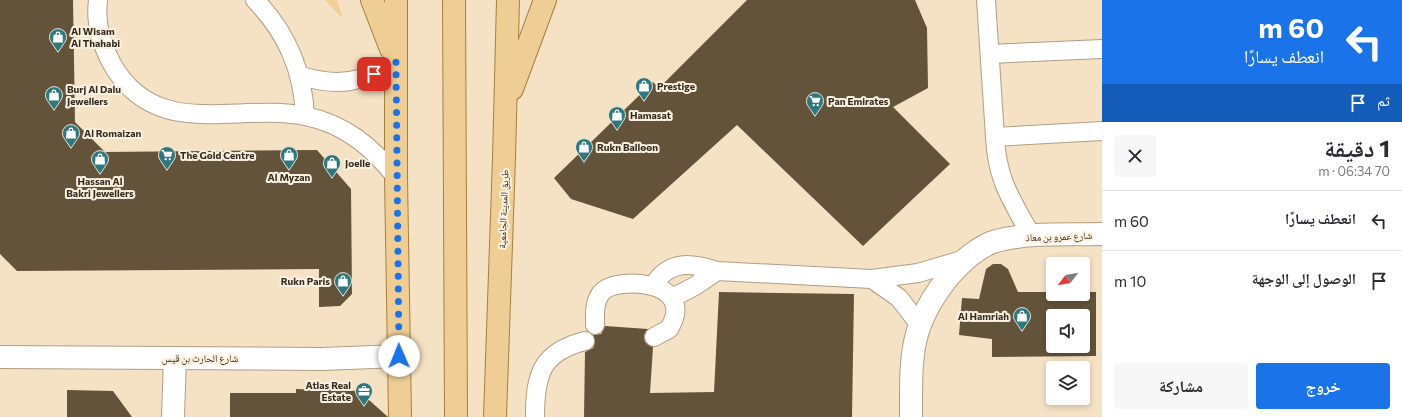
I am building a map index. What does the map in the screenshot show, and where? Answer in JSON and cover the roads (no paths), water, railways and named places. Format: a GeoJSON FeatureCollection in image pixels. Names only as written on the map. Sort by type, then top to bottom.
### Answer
{"type":"FeatureCollection","features":[{"type":"Feature","properties":{"kind":"main road"},"geometry":{"type":"LineString","coordinates":[[372,0],[396,62]]}},
{"type":"Feature","properties":{"kind":"main road"},"geometry":{"type":"LineString","coordinates":[[396,0],[396,177],[400,417]]}},
{"type":"Feature","properties":{"kind":"main road"},"geometry":{"type":"LineString","coordinates":[[454,0],[456,417]]}},
{"type":"Feature","properties":{"kind":"main road","name":"طريق المدينة الجامعية"},"geometry":{"type":"LineString","coordinates":[[495,417],[506,105],[508,0]]}},
{"type":"Feature","properties":{"kind":"main road"},"geometry":{"type":"LineString","coordinates":[[506,105],[545,0]]}},
{"type":"Feature","properties":{"kind":"street","name":"شارع عمرو بن معاذ"},"geometry":{"type":"LineString","coordinates":[[911,417],[912,350],[919,324],[939,289],[962,260],[995,242],[1031,235],[1102,234]]}},
{"type":"Feature","properties":{"kind":"street","name":"شارع الحارث بن قيس"},"geometry":{"type":"LineString","coordinates":[[0,357],[322,359],[399,356]]}},
{"type":"Feature","properties":{"kind":"street"},"geometry":{"type":"LineString","coordinates":[[173,417],[174,358]]}},
{"type":"Feature","properties":{"kind":"lane"},"geometry":{"type":"LineString","coordinates":[[98,0],[97,11],[99,32],[106,53],[116,71],[130,88],[147,100],[166,109],[187,114],[278,113],[305,116],[332,124],[357,138],[378,155],[396,177]]}},
{"type":"Feature","properties":{"kind":"lane"},"geometry":{"type":"LineString","coordinates":[[255,0],[275,22],[286,39],[301,76],[305,116]]}},
{"type":"Feature","properties":{"kind":"lane"},"geometry":{"type":"LineString","coordinates":[[986,0],[998,171],[1005,189],[1031,235]]}},
{"type":"Feature","properties":{"kind":"lane"},"geometry":{"type":"LineString","coordinates":[[990,54],[1102,49]]}},
{"type":"Feature","properties":{"kind":"lane"},"geometry":{"type":"LineString","coordinates":[[301,76],[334,83],[350,82],[367,77],[396,62]]}},
{"type":"Feature","properties":{"kind":"lane"},"geometry":{"type":"LineString","coordinates":[[995,137],[1102,131]]}},
{"type":"Feature","properties":{"kind":"lane"},"geometry":{"type":"LineString","coordinates":[[653,286],[658,278],[673,267],[692,265],[718,271],[872,279],[918,273],[962,260]]}},
{"type":"Feature","properties":{"kind":"lane"},"geometry":{"type":"LineString","coordinates":[[672,298],[695,286],[718,271]]}},
{"type":"Feature","properties":{"kind":"lane"},"geometry":{"type":"LineString","coordinates":[[872,279],[899,298],[919,324]]}},
{"type":"Feature","properties":{"kind":"lane"},"geometry":{"type":"LineString","coordinates":[[595,325],[595,306],[602,291],[610,286],[619,284],[660,287],[672,298],[675,306],[674,322],[669,329],[654,337]]}},
{"type":"Feature","properties":{"kind":"lane"},"geometry":{"type":"LineString","coordinates":[[535,417],[536,384],[543,368],[554,354],[568,345],[585,341]]}},
{"type":"Feature","properties":{"kind":"place","name":"Al Wisam Al Thahabi"},"geometry":{"type":"Point","coordinates":[58,52]}},
{"type":"Feature","properties":{"kind":"place","name":"Prestige"},"geometry":{"type":"Point","coordinates":[644,101]}},
{"type":"Feature","properties":{"kind":"place","name":"Burj Al Dalu Jewellers"},"geometry":{"type":"Point","coordinates":[54,110]}},
{"type":"Feature","properties":{"kind":"place","name":"Pan Emirates"},"geometry":{"type":"Point","coordinates":[815,116]}},
{"type":"Feature","properties":{"kind":"place","name":"Hamasat"},"geometry":{"type":"Point","coordinates":[617,130]}},
{"type":"Feature","properties":{"kind":"place","name":"Al Romaizan"},"geometry":{"type":"Point","coordinates":[71,148]}},
{"type":"Feature","properties":{"kind":"place","name":"Rukn Balloon"},"geometry":{"type":"Point","coordinates":[584,162]}},
{"type":"Feature","properties":{"kind":"place","name":"The Gold Centre"},"geometry":{"type":"Point","coordinates":[167,170]}},
{"type":"Feature","properties":{"kind":"place","name":"Al Myzan"},"geometry":{"type":"Point","coordinates":[289,170]}},
{"type":"Feature","properties":{"kind":"place","name":"Hassan Al Bakri Jewellers"},"geometry":{"type":"Point","coordinates":[100,174]}},
{"type":"Feature","properties":{"kind":"place","name":"Joelle"},"geometry":{"type":"Point","coordinates":[332,178]}},
{"type":"Feature","properties":{"kind":"place","name":"Rukn Paris"},"geometry":{"type":"Point","coordinates":[343,296]}},
{"type":"Feature","properties":{"kind":"place","name":"Al Hamriah"},"geometry":{"type":"Point","coordinates":[1022,331]}},
{"type":"Feature","properties":{"kind":"place","name":"Atlas Real Estate"},"geometry":{"type":"Point","coordinates":[364,406]}}]}
